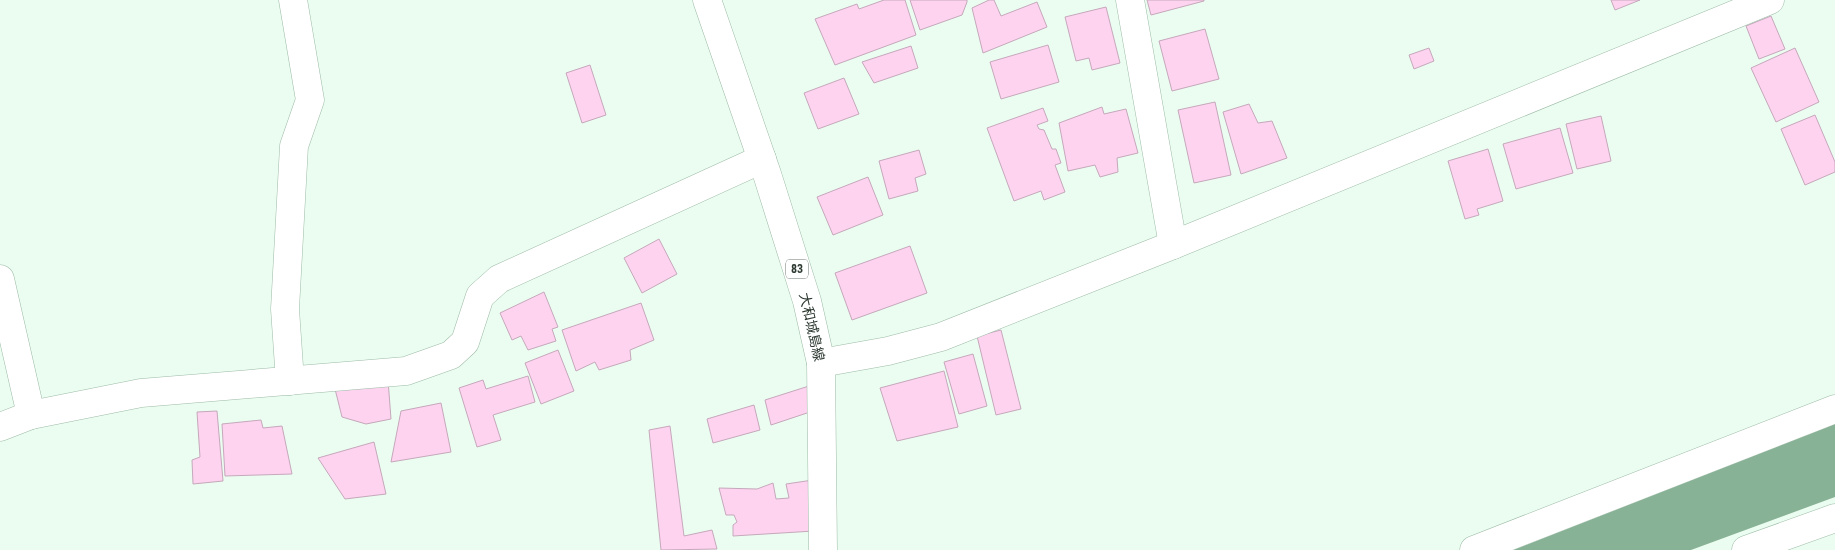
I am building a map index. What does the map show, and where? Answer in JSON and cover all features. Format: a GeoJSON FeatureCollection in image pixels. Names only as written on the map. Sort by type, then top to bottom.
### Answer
{"type":"FeatureCollection","features":[{"type":"Feature","properties":{"kind":"street"},"geometry":{"type":"LineString","coordinates":[[290,381],[285,309],[294,146],[310,100],[293,0]]}},
{"type":"Feature","properties":{"kind":"street","name":"大和城島線"},"geometry":{"type":"LineString","coordinates":[[707,0],[762,159],[807,301],[821,363],[823,550]]}},
{"type":"Feature","properties":{"kind":"street"},"geometry":{"type":"LineString","coordinates":[[1130,0],[1174,245]]}},
{"type":"Feature","properties":{"kind":"street"},"geometry":{"type":"LineString","coordinates":[[821,363],[888,351],[941,337],[1174,245],[1770,0]]}},
{"type":"Feature","properties":{"kind":"street"},"geometry":{"type":"LineString","coordinates":[[0,427],[31,415],[141,393],[406,371],[451,355],[465,342],[480,296],[499,279],[762,159]]}},
{"type":"Feature","properties":{"kind":"street"},"geometry":{"type":"LineString","coordinates":[[0,279],[31,415]]}},
{"type":"Feature","properties":{"kind":"street"},"geometry":{"type":"LineString","coordinates":[[1474,550],[1835,409]]}},
{"type":"Feature","properties":{"kind":"street"},"geometry":{"type":"LineString","coordinates":[[1746,550],[1835,518]]}},
{"type":"Feature","properties":{"kind":"shaded area"},"geometry":{"type":"Polygon","coordinates":[[[1835,424],[1835,497],[1691,550],[1513,550],[1835,424]]]}},
{"type":"Feature","properties":{"kind":"building"},"geometry":{"type":"Polygon","coordinates":[[[884,0],[905,0],[916,35],[835,65],[815,19],[857,4],[859,9],[884,0]]]}},
{"type":"Feature","properties":{"kind":"building"},"geometry":{"type":"Polygon","coordinates":[[[910,0],[967,0],[967,2],[962,15],[920,30],[910,0]]]}},
{"type":"Feature","properties":{"kind":"building"},"geometry":{"type":"Polygon","coordinates":[[[989,0],[994,0],[1001,16],[1037,2],[1047,27],[983,53],[972,8],[989,0]]]}},
{"type":"Feature","properties":{"kind":"building"},"geometry":{"type":"Polygon","coordinates":[[[1147,0],[1204,0],[1204,1],[1151,15],[1147,0]]]}},
{"type":"Feature","properties":{"kind":"building"},"geometry":{"type":"Polygon","coordinates":[[[1611,0],[1640,0],[1615,10],[1611,0]]]}},
{"type":"Feature","properties":{"kind":"building"},"geometry":{"type":"Polygon","coordinates":[[[1106,7],[1120,63],[1092,70],[1089,58],[1076,61],[1065,17],[1106,7]]]}},
{"type":"Feature","properties":{"kind":"building"},"geometry":{"type":"Polygon","coordinates":[[[1771,16],[1785,49],[1759,59],[1746,26],[1771,16]]]}},
{"type":"Feature","properties":{"kind":"building"},"geometry":{"type":"Polygon","coordinates":[[[1205,29],[1219,79],[1172,91],[1159,41],[1205,29]]]}},
{"type":"Feature","properties":{"kind":"building"},"geometry":{"type":"Polygon","coordinates":[[[1048,45],[1059,82],[1001,99],[990,62],[1048,45]]]}},
{"type":"Feature","properties":{"kind":"building"},"geometry":{"type":"Polygon","coordinates":[[[911,46],[918,68],[874,83],[862,62],[911,46]]]}},
{"type":"Feature","properties":{"kind":"building"},"geometry":{"type":"Polygon","coordinates":[[[1429,48],[1434,61],[1414,69],[1409,55],[1429,48]]]}},
{"type":"Feature","properties":{"kind":"building"},"geometry":{"type":"Polygon","coordinates":[[[1795,48],[1819,102],[1776,122],[1751,68],[1795,48]]]}},
{"type":"Feature","properties":{"kind":"building"},"geometry":{"type":"Polygon","coordinates":[[[590,65],[606,115],[582,123],[566,73],[590,65]]]}},
{"type":"Feature","properties":{"kind":"building"},"geometry":{"type":"Polygon","coordinates":[[[844,78],[859,114],[818,129],[804,93],[844,78]]]}},
{"type":"Feature","properties":{"kind":"building"},"geometry":{"type":"Polygon","coordinates":[[[1215,102],[1231,175],[1194,183],[1178,110],[1215,102]]]}},
{"type":"Feature","properties":{"kind":"building"},"geometry":{"type":"Polygon","coordinates":[[[1249,104],[1258,123],[1272,121],[1287,158],[1241,174],[1223,112],[1249,104]]]}},
{"type":"Feature","properties":{"kind":"building"},"geometry":{"type":"Polygon","coordinates":[[[1102,107],[1104,114],[1126,109],[1138,153],[1117,158],[1118,172],[1100,177],[1095,165],[1068,171],[1059,123],[1102,107]]]}},
{"type":"Feature","properties":{"kind":"building"},"geometry":{"type":"Polygon","coordinates":[[[1043,108],[1048,121],[1037,125],[1039,129],[1044,130],[1052,149],[1056,149],[1061,163],[1055,165],[1065,192],[1044,200],[1041,191],[1014,201],[987,128],[1043,108]]]}},
{"type":"Feature","properties":{"kind":"building"},"geometry":{"type":"Polygon","coordinates":[[[1815,115],[1835,162],[1835,172],[1805,185],[1781,129],[1815,115]]]}},
{"type":"Feature","properties":{"kind":"building"},"geometry":{"type":"Polygon","coordinates":[[[1601,116],[1611,161],[1577,169],[1566,124],[1601,116]]]}},
{"type":"Feature","properties":{"kind":"building"},"geometry":{"type":"Polygon","coordinates":[[[1560,128],[1573,173],[1516,189],[1503,144],[1560,128]]]}},
{"type":"Feature","properties":{"kind":"building"},"geometry":{"type":"Polygon","coordinates":[[[1488,149],[1503,201],[1477,209],[1479,215],[1465,219],[1448,161],[1488,149]]]}},
{"type":"Feature","properties":{"kind":"building"},"geometry":{"type":"Polygon","coordinates":[[[919,150],[926,174],[915,178],[918,191],[889,199],[879,161],[919,150]]]}},
{"type":"Feature","properties":{"kind":"building"},"geometry":{"type":"Polygon","coordinates":[[[868,177],[883,215],[833,235],[817,197],[868,177]]]}},
{"type":"Feature","properties":{"kind":"building"},"geometry":{"type":"Polygon","coordinates":[[[659,239],[677,274],[642,293],[624,258],[659,239]]]}},
{"type":"Feature","properties":{"kind":"building"},"geometry":{"type":"Polygon","coordinates":[[[910,246],[927,293],[852,320],[835,273],[910,246]]]}},
{"type":"Feature","properties":{"kind":"building"},"geometry":{"type":"Polygon","coordinates":[[[544,292],[558,327],[552,329],[556,341],[528,350],[521,336],[512,340],[500,313],[544,292]]]}},
{"type":"Feature","properties":{"kind":"building"},"geometry":{"type":"Polygon","coordinates":[[[641,303],[654,340],[630,350],[631,360],[599,370],[595,362],[576,371],[562,330],[641,303]]]}},
{"type":"Feature","properties":{"kind":"building"},"geometry":{"type":"Polygon","coordinates":[[[1001,330],[1021,409],[996,415],[977,336],[1001,330]]]}},
{"type":"Feature","properties":{"kind":"building"},"geometry":{"type":"Polygon","coordinates":[[[558,350],[574,391],[541,404],[525,363],[558,350]]]}},
{"type":"Feature","properties":{"kind":"building"},"geometry":{"type":"Polygon","coordinates":[[[973,354],[987,406],[959,414],[944,362],[973,354]]]}},
{"type":"Feature","properties":{"kind":"building"},"geometry":{"type":"Polygon","coordinates":[[[944,371],[958,427],[897,441],[880,388],[944,371]]]}},
{"type":"Feature","properties":{"kind":"building"},"geometry":{"type":"Polygon","coordinates":[[[528,376],[535,402],[493,415],[501,440],[477,447],[459,388],[483,380],[486,389],[528,376]]]}},
{"type":"Feature","properties":{"kind":"building"},"geometry":{"type":"Polygon","coordinates":[[[388,380],[391,419],[366,424],[342,417],[334,385],[388,380]]]}},
{"type":"Feature","properties":{"kind":"building"},"geometry":{"type":"Polygon","coordinates":[[[809,386],[816,410],[771,425],[765,400],[809,386]]]}},
{"type":"Feature","properties":{"kind":"building"},"geometry":{"type":"Polygon","coordinates":[[[441,403],[451,452],[391,462],[401,411],[441,403]]]}},
{"type":"Feature","properties":{"kind":"building"},"geometry":{"type":"Polygon","coordinates":[[[754,405],[760,430],[713,443],[707,419],[754,405]]]}},
{"type":"Feature","properties":{"kind":"building"},"geometry":{"type":"Polygon","coordinates":[[[217,411],[223,481],[193,484],[192,460],[200,457],[197,412],[217,411]]]}},
{"type":"Feature","properties":{"kind":"building"},"geometry":{"type":"Polygon","coordinates":[[[261,420],[263,428],[282,426],[292,474],[225,476],[222,424],[261,420]]]}},
{"type":"Feature","properties":{"kind":"building"},"geometry":{"type":"Polygon","coordinates":[[[670,426],[684,536],[712,530],[717,549],[661,550],[649,430],[670,426]]]}},
{"type":"Feature","properties":{"kind":"building"},"geometry":{"type":"Polygon","coordinates":[[[374,442],[386,494],[345,499],[318,458],[374,442]]]}},
{"type":"Feature","properties":{"kind":"building"},"geometry":{"type":"Polygon","coordinates":[[[813,480],[814,531],[733,536],[733,525],[737,522],[734,515],[726,515],[719,488],[757,489],[773,483],[776,499],[789,498],[786,484],[813,480]]]}}]}
